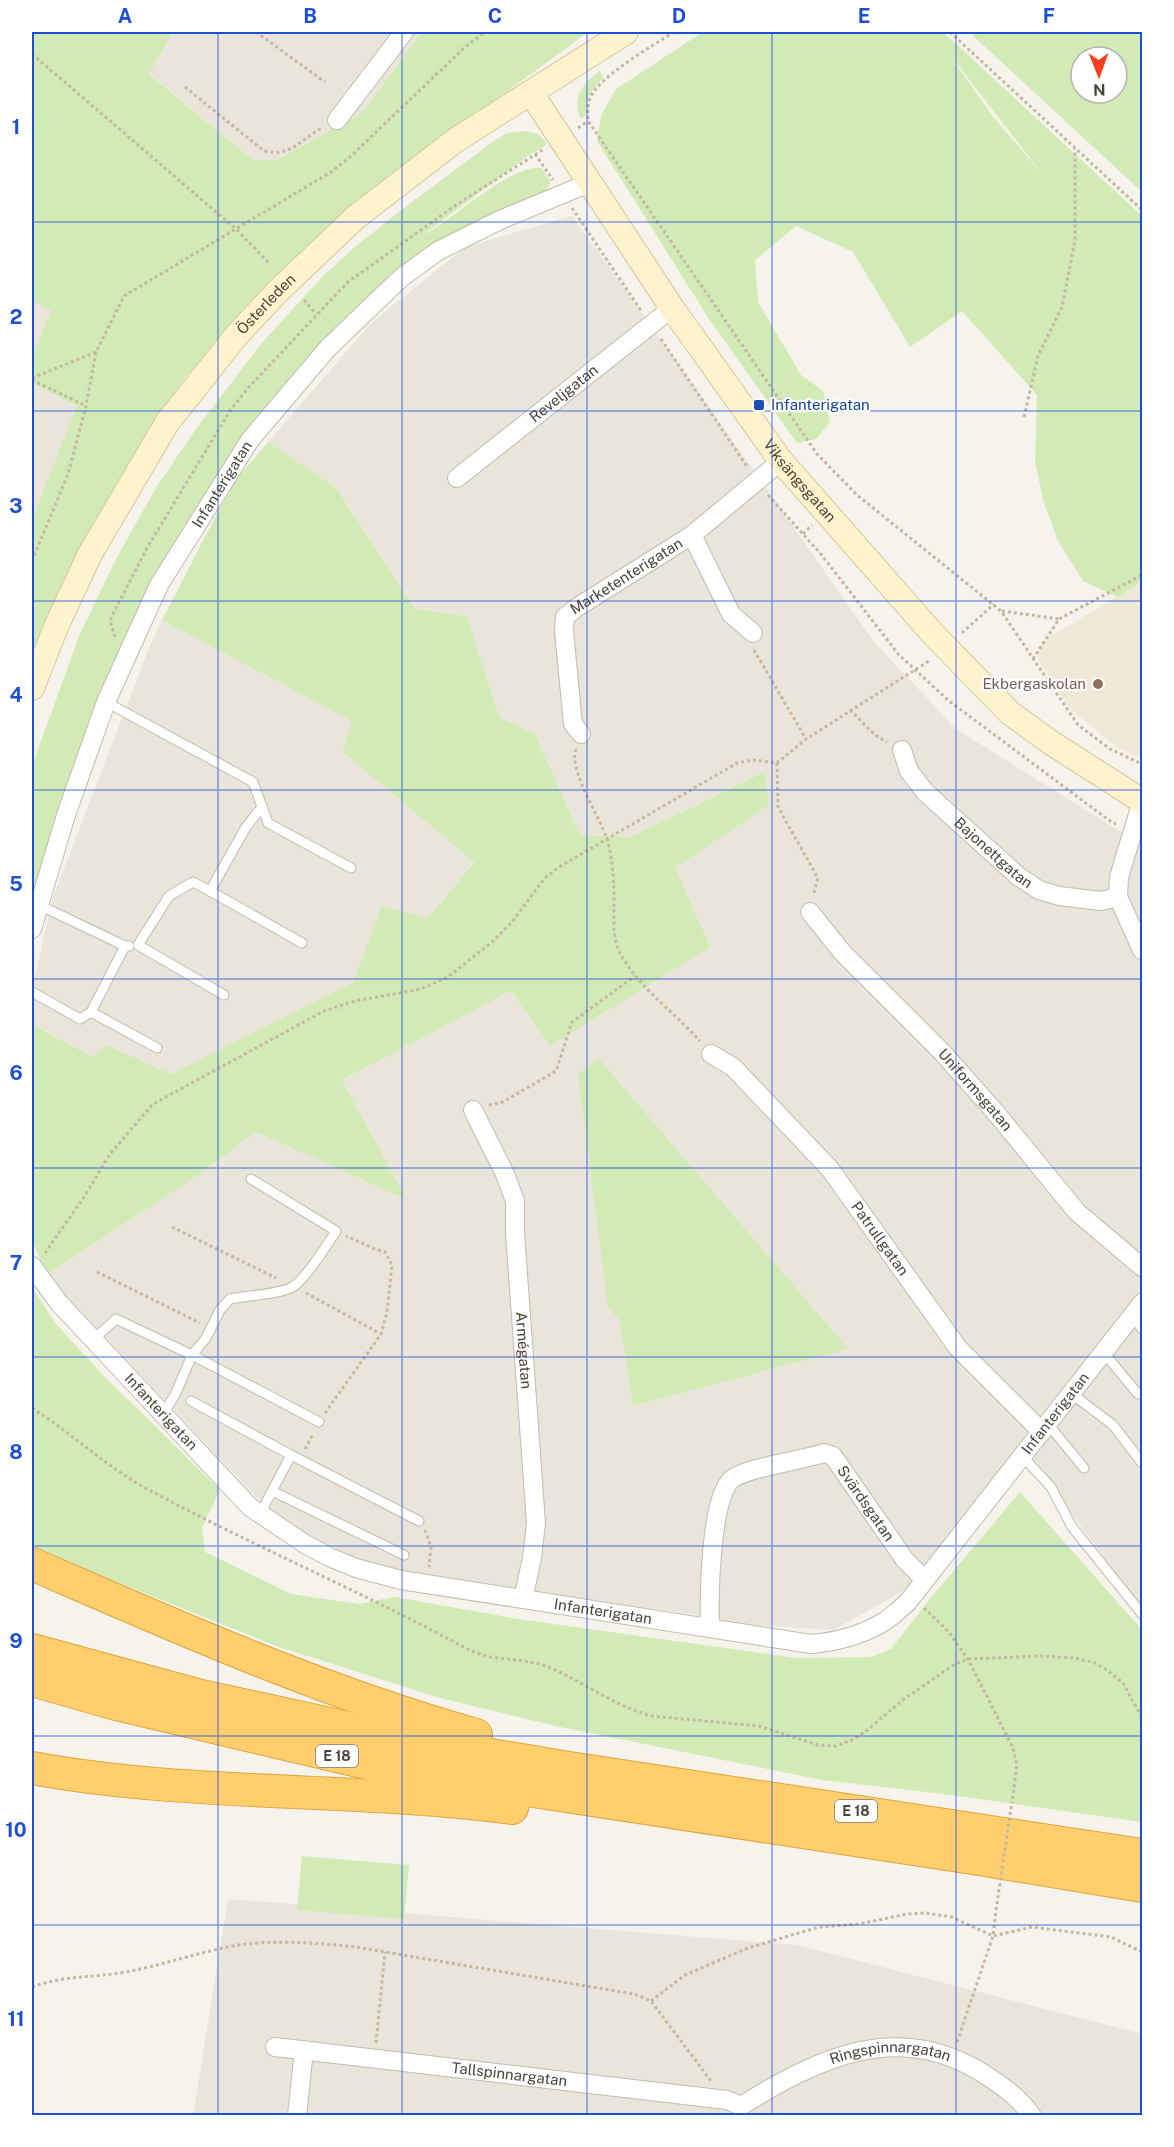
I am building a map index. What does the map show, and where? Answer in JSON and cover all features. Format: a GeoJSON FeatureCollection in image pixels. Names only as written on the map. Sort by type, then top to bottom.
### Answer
{"type":"FeatureCollection","features":[{"type":"Feature","properties":{"kind":"highway","name":"E 18"},"geometry":{"type":"LineString","coordinates":[[32,1564],[263,1662],[434,1723],[544,1753],[569,1768]]}},
{"type":"Feature","properties":{"kind":"highway","name":"E 18"},"geometry":{"type":"LineString","coordinates":[[32,1650],[197,1695],[413,1742],[569,1768],[1143,1855]]}},
{"type":"Feature","properties":{"kind":"highway","name":"E 18"},"geometry":{"type":"LineString","coordinates":[[32,1680],[116,1704],[396,1770],[1143,1886]]}},
{"type":"Feature","properties":{"kind":"highway"},"geometry":{"type":"LineString","coordinates":[[32,1768],[129,1782],[398,1797],[478,1804],[617,1824],[647,1809]]}},
{"type":"Feature","properties":{"kind":"street"},"geometry":{"type":"LineString","coordinates":[[337,120],[404,32]]}},
{"type":"Feature","properties":{"kind":"street","name":"Österleden"},"geometry":{"type":"LineString","coordinates":[[32,688],[56,627],[90,554],[167,423],[236,336],[278,291],[356,217],[456,140],[626,32]]}},
{"type":"Feature","properties":{"kind":"street","name":"Viksängsgatan"},"geometry":{"type":"LineString","coordinates":[[531,93],[672,308],[781,461],[933,634],[1010,713],[1050,742],[1143,801]]}},
{"type":"Feature","properties":{"kind":"street","name":"Infanterigatan"},"geometry":{"type":"LineString","coordinates":[[32,928],[66,815],[106,702],[159,585],[250,440],[327,348],[401,278],[438,251],[500,220],[589,183]]}},
{"type":"Feature","properties":{"kind":"street","name":"Reveljgatan"},"geometry":{"type":"LineString","coordinates":[[457,478],[672,308]]}},
{"type":"Feature","properties":{"kind":"street","name":"Marketenterigatan"},"geometry":{"type":"LineString","coordinates":[[581,734],[573,724],[564,631],[565,617],[692,535],[781,461]]}},
{"type":"Feature","properties":{"kind":"street"},"geometry":{"type":"LineString","coordinates":[[692,535],[731,614],[753,633]]}},
{"type":"Feature","properties":{"kind":"street","name":"Bajonettgatan"},"geometry":{"type":"LineString","coordinates":[[902,750],[909,771],[925,792],[1018,876],[1039,890],[1059,896],[1101,901],[1118,897]]}},
{"type":"Feature","properties":{"kind":"street"},"geometry":{"type":"LineString","coordinates":[[1143,801],[1119,877],[1118,897],[1143,950]]}},
{"type":"Feature","properties":{"kind":"street","name":"Uniformsgatan"},"geometry":{"type":"LineString","coordinates":[[810,912],[842,952],[950,1061],[1077,1212],[1143,1266]]}},
{"type":"Feature","properties":{"kind":"street","name":"Patrullgatan"},"geometry":{"type":"LineString","coordinates":[[711,1054],[733,1067],[830,1169],[958,1348],[1045,1428]]}},
{"type":"Feature","properties":{"kind":"street","name":"Armégatan"},"geometry":{"type":"LineString","coordinates":[[473,1110],[505,1174],[515,1201],[516,1245],[536,1523],[532,1558],[523,1599]]}},
{"type":"Feature","properties":{"kind":"street","name":"Infanterigatan"},"geometry":{"type":"LineString","coordinates":[[32,1267],[59,1303],[250,1507],[304,1544],[329,1557],[356,1568],[401,1580],[710,1626],[811,1644],[856,1635],[881,1624],[907,1603],[1104,1353],[1139,1316]]}},
{"type":"Feature","properties":{"kind":"street","name":"Svärdsgatan"},"geometry":{"type":"LineString","coordinates":[[710,1626],[709,1579],[713,1539],[725,1489],[732,1479],[751,1472],[824,1453],[833,1456],[905,1560],[925,1580]]}},
{"type":"Feature","properties":{"kind":"street","name":"Tallspinnargatan"},"geometry":{"type":"LineString","coordinates":[[275,2047],[727,2100],[744,2111]]}},
{"type":"Feature","properties":{"kind":"street","name":"Ringspinnargatan"},"geometry":{"type":"LineString","coordinates":[[744,2111],[785,2078],[847,2053],[882,2047],[910,2048],[948,2057],[972,2067],[994,2080],[1032,2115]]}},
{"type":"Feature","properties":{"kind":"street"},"geometry":{"type":"LineString","coordinates":[[297,2115],[304,2050]]}},
{"type":"Feature","properties":{"kind":"lane"},"geometry":{"type":"LineString","coordinates":[[106,702],[253,782],[268,823],[351,868]]}},
{"type":"Feature","properties":{"kind":"lane"},"geometry":{"type":"LineString","coordinates":[[210,891],[246,827],[262,807]]}},
{"type":"Feature","properties":{"kind":"lane"},"geometry":{"type":"LineString","coordinates":[[138,945],[169,896],[193,882],[302,943]]}},
{"type":"Feature","properties":{"kind":"lane"},"geometry":{"type":"LineString","coordinates":[[39,905],[125,946],[138,945],[224,995]]}},
{"type":"Feature","properties":{"kind":"lane"},"geometry":{"type":"LineString","coordinates":[[32,992],[80,1019],[91,1012],[125,946]]}},
{"type":"Feature","properties":{"kind":"lane"},"geometry":{"type":"LineString","coordinates":[[91,1012],[157,1048]]}},
{"type":"Feature","properties":{"kind":"lane"},"geometry":{"type":"LineString","coordinates":[[162,1414],[175,1395],[192,1355],[211,1328],[220,1310],[230,1299],[262,1295],[293,1287],[318,1259],[336,1231],[250,1179]]}},
{"type":"Feature","properties":{"kind":"lane"},"geometry":{"type":"LineString","coordinates":[[93,1340],[116,1319],[192,1355],[319,1422]]}},
{"type":"Feature","properties":{"kind":"lane"},"geometry":{"type":"LineString","coordinates":[[1104,1353],[1138,1394]]}},
{"type":"Feature","properties":{"kind":"lane"},"geometry":{"type":"LineString","coordinates":[[1072,1394],[1113,1425],[1143,1463]]}},
{"type":"Feature","properties":{"kind":"lane"},"geometry":{"type":"LineString","coordinates":[[190,1401],[419,1521]]}},
{"type":"Feature","properties":{"kind":"lane"},"geometry":{"type":"LineString","coordinates":[[1045,1428],[1084,1468]]}},
{"type":"Feature","properties":{"kind":"lane"},"geometry":{"type":"LineString","coordinates":[[260,1514],[272,1491],[295,1457]]}},
{"type":"Feature","properties":{"kind":"lane"},"geometry":{"type":"LineString","coordinates":[[1023,1457],[1051,1487],[1072,1527],[1098,1562],[1143,1614]]}},
{"type":"Feature","properties":{"kind":"lane"},"geometry":{"type":"LineString","coordinates":[[272,1491],[404,1556]]}},
{"type":"Feature","properties":{"kind":"path"},"geometry":{"type":"LineString","coordinates":[[256,32],[325,82]]}},
{"type":"Feature","properties":{"kind":"path"},"geometry":{"type":"LineString","coordinates":[[32,561],[68,474],[86,406],[96,352],[124,296],[331,172],[465,47],[485,32]]}},
{"type":"Feature","properties":{"kind":"path"},"geometry":{"type":"LineString","coordinates":[[674,32],[614,72],[598,86],[588,103],[588,121],[817,454],[857,495],[1001,611],[1078,725],[1110,749],[1143,764]]}},
{"type":"Feature","properties":{"kind":"path"},"geometry":{"type":"LineString","coordinates":[[950,32],[1143,210]]}},
{"type":"Feature","properties":{"kind":"path"},"geometry":{"type":"LineString","coordinates":[[32,54],[237,230],[269,263]]}},
{"type":"Feature","properties":{"kind":"path"},"geometry":{"type":"LineString","coordinates":[[186,87],[264,151],[273,153],[286,152],[311,134],[337,120]]}},
{"type":"Feature","properties":{"kind":"path"},"geometry":{"type":"LineString","coordinates":[[1024,417],[1038,356],[1062,307],[1075,240],[1075,148]]}},
{"type":"Feature","properties":{"kind":"path"},"geometry":{"type":"LineString","coordinates":[[128,654],[119,649],[110,620],[147,548],[231,409],[316,314],[348,282],[456,205],[535,154],[756,481],[820,553],[899,655],[949,701],[1110,821],[1133,831]]}},
{"type":"Feature","properties":{"kind":"path"},"geometry":{"type":"LineString","coordinates":[[304,300],[316,314]]}},
{"type":"Feature","properties":{"kind":"path"},"geometry":{"type":"LineString","coordinates":[[32,379],[96,352]]}},
{"type":"Feature","properties":{"kind":"path"},"geometry":{"type":"LineString","coordinates":[[32,379],[86,406]]}},
{"type":"Feature","properties":{"kind":"path"},"geometry":{"type":"LineString","coordinates":[[803,534],[815,522]]}},
{"type":"Feature","properties":{"kind":"path"},"geometry":{"type":"LineString","coordinates":[[1033,659],[1059,620],[1143,575]]}},
{"type":"Feature","properties":{"kind":"path"},"geometry":{"type":"LineString","coordinates":[[960,634],[994,604]]}},
{"type":"Feature","properties":{"kind":"path"},"geometry":{"type":"LineString","coordinates":[[1001,611],[1059,620]]}},
{"type":"Feature","properties":{"kind":"path"},"geometry":{"type":"LineString","coordinates":[[753,633],[754,651],[806,739]]}},
{"type":"Feature","properties":{"kind":"path"},"geometry":{"type":"LineString","coordinates":[[32,1267],[42,1257],[84,1197],[110,1154],[153,1104],[324,1011],[355,1001],[421,989],[448,977],[471,960],[512,921],[545,878],[559,867],[737,763],[753,760],[777,763],[806,739],[929,661]]}},
{"type":"Feature","properties":{"kind":"path"},"geometry":{"type":"LineString","coordinates":[[850,710],[875,735],[902,750]]}},
{"type":"Feature","properties":{"kind":"path"},"geometry":{"type":"LineString","coordinates":[[581,734],[574,753],[579,778],[607,839],[614,890],[615,939],[618,951],[635,976],[711,1054]]}},
{"type":"Feature","properties":{"kind":"path"},"geometry":{"type":"LineString","coordinates":[[777,763],[778,807],[818,878],[810,912]]}},
{"type":"Feature","properties":{"kind":"path"},"geometry":{"type":"LineString","coordinates":[[473,1110],[503,1102],[556,1071],[572,1022],[635,976]]}},
{"type":"Feature","properties":{"kind":"path"},"geometry":{"type":"LineString","coordinates":[[295,1457],[381,1334],[387,1312],[392,1265],[385,1252],[336,1231]]}},
{"type":"Feature","properties":{"kind":"path"},"geometry":{"type":"LineString","coordinates":[[97,1272],[211,1328]]}},
{"type":"Feature","properties":{"kind":"path"},"geometry":{"type":"LineString","coordinates":[[32,1408],[115,1471],[260,1547],[469,1650],[491,1657],[521,1660],[544,1666],[574,1678],[616,1704],[642,1714],[759,1726],[818,1745],[836,1746],[866,1732],[904,1699],[956,1664],[968,1659],[1041,1656],[1089,1660],[1107,1670],[1124,1683],[1143,1718]]}},
{"type":"Feature","properties":{"kind":"path"},"geometry":{"type":"LineString","coordinates":[[419,1521],[427,1534],[431,1547],[426,1584]]}},
{"type":"Feature","properties":{"kind":"path"},"geometry":{"type":"LineString","coordinates":[[912,1597],[948,1631],[968,1659],[1013,1748],[1017,1765],[993,1936],[955,2047],[948,2057]]}},
{"type":"Feature","properties":{"kind":"path"},"geometry":{"type":"LineString","coordinates":[[651,2001],[685,1975],[748,1948],[819,1927],[859,1924],[907,1914],[925,1913],[952,1917],[993,1936],[1032,1927],[1111,1936],[1143,1952]]}},
{"type":"Feature","properties":{"kind":"path"},"geometry":{"type":"LineString","coordinates":[[32,1987],[63,1978],[124,1972],[234,1946],[316,1943],[385,1952],[634,1994],[651,2001],[716,2087],[716,2099]]}},
{"type":"Feature","properties":{"kind":"path"},"geometry":{"type":"LineString","coordinates":[[374,2059],[385,1952]]}},
{"type":"Feature","properties":{"kind":"shaded area"},"geometry":{"type":"Polygon","coordinates":[[[173,32],[422,32],[362,113],[277,160],[253,160],[149,73],[173,32]]]}},
{"type":"Feature","properties":{"kind":"shaded area"},"geometry":{"type":"Polygon","coordinates":[[[572,216],[874,642],[956,729],[1116,829],[1142,839],[1142,1610],[1021,1444],[902,1592],[833,1630],[748,1625],[692,1614],[505,1589],[374,1566],[281,1523],[46,1275],[197,1176],[256,1132],[405,1198],[342,1080],[511,991],[549,1045],[675,868],[768,805],[763,772],[630,837],[580,835],[535,734],[499,717],[467,616],[415,609],[336,488],[268,442],[371,323],[465,247],[572,216]],[[619,1319],[633,1406],[848,1349],[619,1319]]]}},
{"type":"Feature","properties":{"kind":"shaded area"},"geometry":{"type":"Polygon","coordinates":[[[32,301],[51,311],[32,357],[32,301]]]}},
{"type":"Feature","properties":{"kind":"shaded area"},"geometry":{"type":"Polygon","coordinates":[[[32,383],[78,405],[32,528],[32,383]]]}},
{"type":"Feature","properties":{"kind":"shaded area","name":"Ekbergaskolan"},"geometry":{"type":"Polygon","coordinates":[[[1142,581],[1142,759],[1117,747],[1069,708],[1039,661],[1038,648],[1047,639],[1142,581]]]}},
{"type":"Feature","properties":{"kind":"shaded area"},"geometry":{"type":"Polygon","coordinates":[[[162,620],[353,721],[344,752],[474,861],[428,918],[382,907],[353,982],[171,1074],[106,1045],[94,1057],[35,1025],[32,1012],[32,989],[53,897],[149,648],[162,620]]]}},
{"type":"Feature","properties":{"kind":"shaded area"},"geometry":{"type":"Polygon","coordinates":[[[228,1899],[797,1945],[1142,2034],[1142,2115],[193,2116],[228,1899]]]}},
{"type":"Feature","properties":{"kind":"green space"},"geometry":{"type":"Polygon","coordinates":[[[32,32],[173,32],[149,74],[253,160],[277,160],[362,113],[422,32],[588,32],[481,111],[249,306],[185,378],[130,462],[69,583],[32,667],[32,520],[77,406],[32,383],[32,357],[51,311],[32,301],[32,32]]]}},
{"type":"Feature","properties":{"kind":"green space"},"geometry":{"type":"Polygon","coordinates":[[[703,32],[943,32],[1142,216],[1142,581],[1117,597],[1083,581],[1058,541],[1043,500],[1035,461],[1037,395],[962,311],[910,347],[853,252],[796,226],[755,260],[758,302],[801,375],[823,391],[830,422],[816,439],[797,443],[709,319],[597,141],[601,116],[616,89],[703,32]],[[954,60],[994,118],[1044,176],[954,60]]]}},
{"type":"Feature","properties":{"kind":"green space"},"geometry":{"type":"Polygon","coordinates":[[[969,32],[1142,32],[1142,192],[969,32]]]}},
{"type":"Feature","properties":{"kind":"green space"},"geometry":{"type":"Polygon","coordinates":[[[600,71],[603,78],[590,95],[586,115],[581,119],[577,105],[580,92],[588,80],[600,71]]]}},
{"type":"Feature","properties":{"kind":"green space"},"geometry":{"type":"Polygon","coordinates":[[[524,131],[538,134],[546,142],[545,146],[526,157],[422,236],[498,184],[529,169],[542,168],[551,182],[542,198],[514,211],[459,230],[407,263],[178,542],[32,900],[32,766],[79,636],[117,557],[157,486],[196,429],[261,344],[323,276],[357,245],[494,141],[507,133],[524,131]]]}},
{"type":"Feature","properties":{"kind":"green space"},"geometry":{"type":"Polygon","coordinates":[[[268,442],[336,488],[415,609],[467,616],[499,717],[535,734],[580,835],[630,837],[764,772],[769,805],[675,868],[710,947],[550,1046],[511,991],[342,1080],[406,1199],[256,1132],[197,1176],[46,1275],[32,1239],[32,1033],[34,1025],[93,1057],[106,1045],[171,1074],[353,982],[382,906],[428,918],[474,862],[343,752],[352,721],[162,620],[233,483],[268,442]]]}},
{"type":"Feature","properties":{"kind":"green space"},"geometry":{"type":"Polygon","coordinates":[[[599,1059],[848,1349],[633,1406],[619,1319],[608,1307],[578,1074],[599,1059]]]}},
{"type":"Feature","properties":{"kind":"green space"},"geometry":{"type":"Polygon","coordinates":[[[32,1287],[56,1324],[103,1375],[220,1490],[202,1528],[205,1552],[291,1594],[359,1604],[394,1597],[518,1619],[796,1658],[871,1657],[891,1649],[1020,1492],[1142,1630],[1142,1822],[944,1794],[822,1780],[560,1727],[440,1698],[279,1647],[32,1548],[32,1287]]]}},
{"type":"Feature","properties":{"kind":"green space"},"geometry":{"type":"Polygon","coordinates":[[[302,1856],[409,1865],[404,1919],[297,1910],[302,1856]]]}},
{"type":"Feature","properties":{"kind":"place","name":"Infanterigatan"},"geometry":{"type":"Point","coordinates":[759,405]}},
{"type":"Feature","properties":{"kind":"place","name":"Ekbergaskolan"},"geometry":{"type":"Point","coordinates":[1098,684]}}]}
